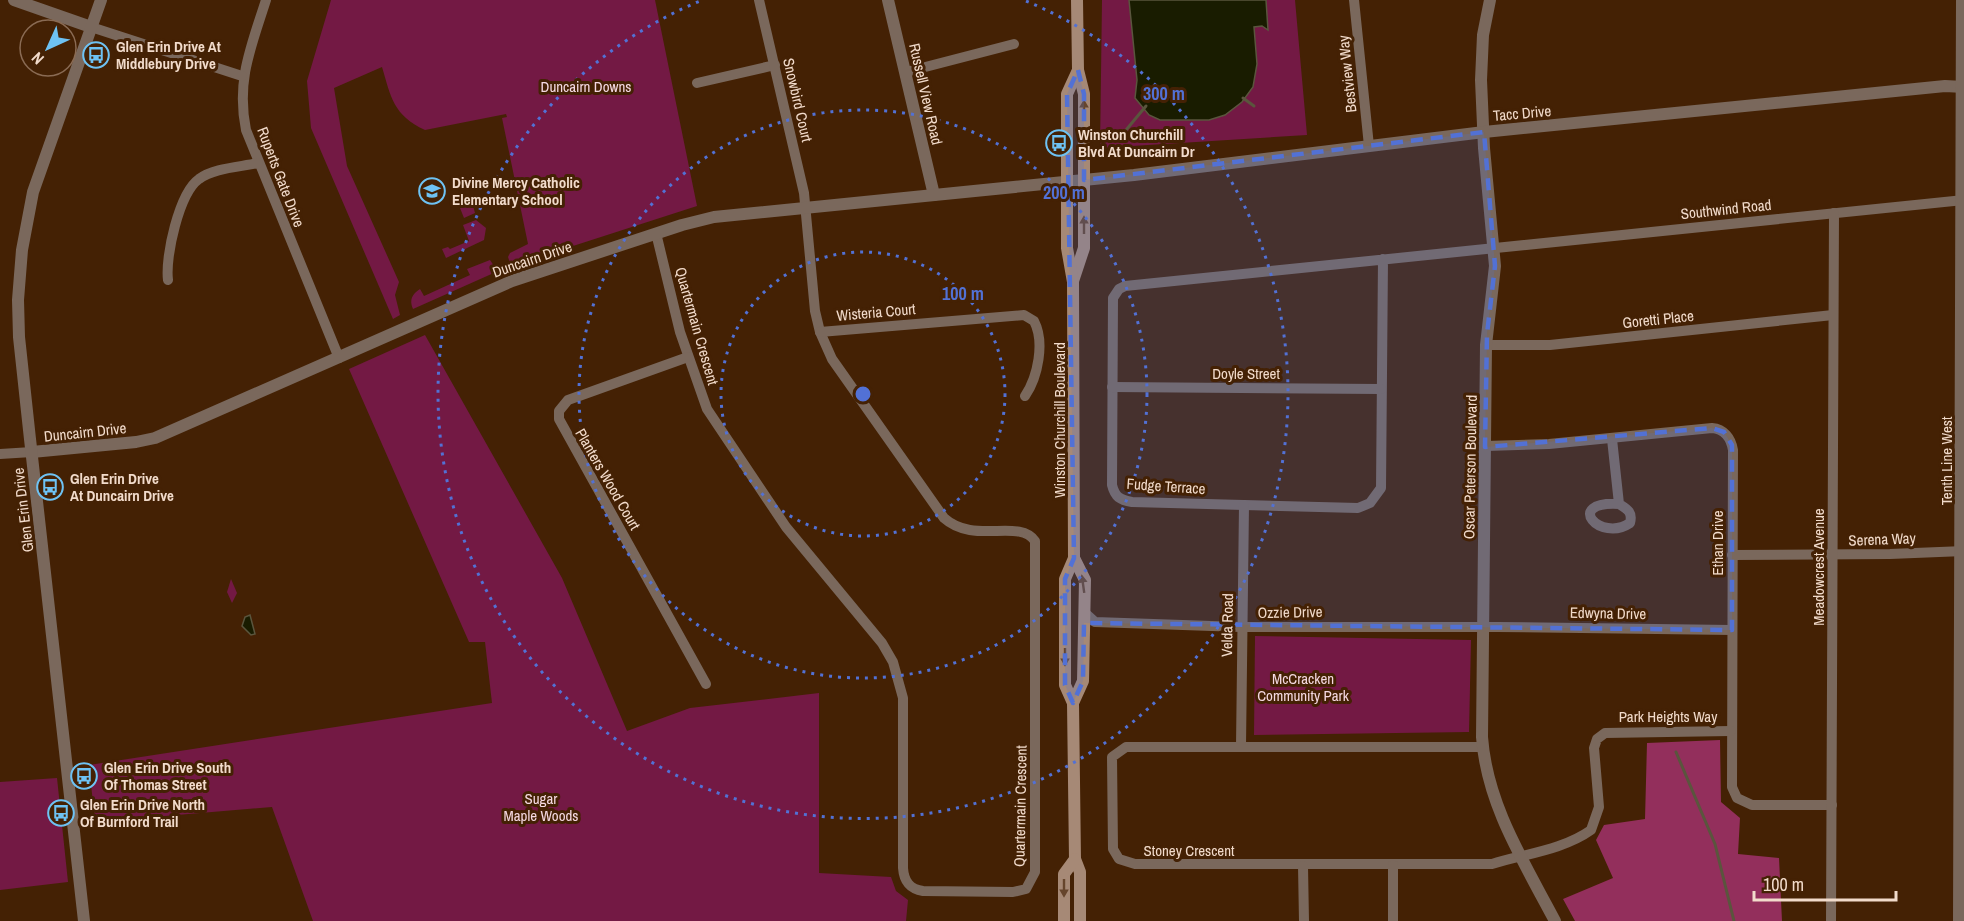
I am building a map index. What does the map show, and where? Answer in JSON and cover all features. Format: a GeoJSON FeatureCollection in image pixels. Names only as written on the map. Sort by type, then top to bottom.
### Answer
{"type":"FeatureCollection","features":[{"type":"Feature","properties":{"kind":"main road","name":"Winston Churchill Boulevard"},"geometry":{"type":"LineString","coordinates":[[1073,282],[1084,249],[1084,94],[1078,70],[1077,0]]}},
{"type":"Feature","properties":{"kind":"main road","name":"Winston Churchill Boulevard"},"geometry":{"type":"LineString","coordinates":[[1078,70],[1067,94],[1067,248],[1073,282],[1074,558],[1065,579],[1065,685],[1073,703],[1075,859],[1080,872],[1080,921]]}},
{"type":"Feature","properties":{"kind":"main road","name":"Winston Churchill Boulevard"},"geometry":{"type":"LineString","coordinates":[[1073,703],[1083,681],[1084,612],[1084,580],[1074,558]]}},
{"type":"Feature","properties":{"kind":"main road","name":"Winston Churchill Boulevard"},"geometry":{"type":"LineString","coordinates":[[1064,921],[1064,874],[1075,859]]}},
{"type":"Feature","properties":{"kind":"street"},"geometry":{"type":"LineString","coordinates":[[14,0],[242,76]]}},
{"type":"Feature","properties":{"kind":"street","name":"Glen Erin Drive"},"geometry":{"type":"LineString","coordinates":[[84,921],[19,337],[22,250],[33,192],[101,0]]}},
{"type":"Feature","properties":{"kind":"street","name":"Ruperts Gate Drive"},"geometry":{"type":"LineString","coordinates":[[266,0],[242,76],[241,108],[258,163],[339,358]]}},
{"type":"Feature","properties":{"kind":"street","name":"Snowbird Court"},"geometry":{"type":"LineString","coordinates":[[759,0],[806,208]]}},
{"type":"Feature","properties":{"kind":"street","name":"Russell View Road"},"geometry":{"type":"LineString","coordinates":[[888,0],[934,195]]}},
{"type":"Feature","properties":{"kind":"street","name":"Bestview Way"},"geometry":{"type":"LineString","coordinates":[[1354,0],[1369,146]]}},
{"type":"Feature","properties":{"kind":"street","name":"Oscar Peterson Boulevard"},"geometry":{"type":"LineString","coordinates":[[1490,0],[1481,64],[1484,132],[1495,249],[1495,276],[1486,345],[1483,747],[1499,810],[1555,921]]}},
{"type":"Feature","properties":{"kind":"street","name":"Tenth Line West"},"geometry":{"type":"LineString","coordinates":[[1959,921],[1963,315],[1962,0]]}},
{"type":"Feature","properties":{"kind":"street"},"geometry":{"type":"LineString","coordinates":[[906,72],[1014,44]]}},
{"type":"Feature","properties":{"kind":"street"},"geometry":{"type":"LineString","coordinates":[[697,83],[775,65]]}},
{"type":"Feature","properties":{"kind":"street","name":"Tacc Drive"},"geometry":{"type":"LineString","coordinates":[[1067,181],[1484,132],[1945,86],[1962,87]]}},
{"type":"Feature","properties":{"kind":"street"},"geometry":{"type":"LineString","coordinates":[[168,280],[170,246],[187,196],[194,183],[208,174],[258,163]]}},
{"type":"Feature","properties":{"kind":"street","name":"Duncairn Drive"},"geometry":{"type":"LineString","coordinates":[[32,452],[136,442],[155,438],[512,281],[656,233],[714,217],[1067,181]]}},
{"type":"Feature","properties":{"kind":"street","name":"Southwind Road"},"geometry":{"type":"LineString","coordinates":[[1495,249],[1962,200]]}},
{"type":"Feature","properties":{"kind":"street","name":"Quartermain Crescent"},"geometry":{"type":"LineString","coordinates":[[656,233],[688,357],[715,423],[801,546],[882,643],[893,662],[900,681],[904,708],[903,868],[906,882],[914,889],[923,891],[1019,891],[1030,885],[1035,872],[1035,541],[1031,536],[1016,531],[963,531],[944,518],[832,359],[820,333],[815,311],[806,208]]}},
{"type":"Feature","properties":{"kind":"street","name":"Meadowcrest Avenue"},"geometry":{"type":"LineString","coordinates":[[1831,921],[1834,213]]}},
{"type":"Feature","properties":{"kind":"street","name":"Fudge Terrace"},"geometry":{"type":"LineString","coordinates":[[1383,259],[1381,488],[1370,503],[1358,508],[1132,502],[1122,501],[1115,495],[1112,484],[1113,298],[1119,289],[1125,286],[1383,259],[1495,249]]}},
{"type":"Feature","properties":{"kind":"street","name":"Wisteria Court"},"geometry":{"type":"LineString","coordinates":[[820,333],[1024,315],[1034,321],[1037,332],[1038,365],[1035,378],[1025,396]]}},
{"type":"Feature","properties":{"kind":"street","name":"Goretti Place"},"geometry":{"type":"LineString","coordinates":[[1486,345],[1550,345],[1833,315]]}},
{"type":"Feature","properties":{"kind":"street","name":"Planters Wood Court"},"geometry":{"type":"LineString","coordinates":[[688,357],[568,400],[559,411],[559,419],[706,684]]}},
{"type":"Feature","properties":{"kind":"street","name":"Doyle Street"},"geometry":{"type":"LineString","coordinates":[[1112,387],[1381,389]]}},
{"type":"Feature","properties":{"kind":"street","name":"Ethan Drive"},"geometry":{"type":"LineString","coordinates":[[1485,446],[1612,439],[1712,428],[1724,432],[1731,441],[1733,450],[1732,787],[1741,801],[1752,805],[1832,805]]}},
{"type":"Feature","properties":{"kind":"street"},"geometry":{"type":"LineString","coordinates":[[1612,439],[1619,504]]}},
{"type":"Feature","properties":{"kind":"street"},"geometry":{"type":"LineString","coordinates":[[0,454],[32,452]]}},
{"type":"Feature","properties":{"kind":"street","name":"Velda Road"},"geometry":{"type":"LineString","coordinates":[[1241,746],[1244,505]]}},
{"type":"Feature","properties":{"kind":"street","name":"Serena Way"},"geometry":{"type":"LineString","coordinates":[[1732,555],[1962,551]]}},
{"type":"Feature","properties":{"kind":"street"},"geometry":{"type":"LineString","coordinates":[[1083,638],[1095,622],[1084,612]]}},
{"type":"Feature","properties":{"kind":"street","name":"Ozzie Drive"},"geometry":{"type":"LineString","coordinates":[[1095,622],[1241,627],[1484,627]]}},
{"type":"Feature","properties":{"kind":"street","name":"Edwyna Drive"},"geometry":{"type":"LineString","coordinates":[[1484,627],[1732,630]]}},
{"type":"Feature","properties":{"kind":"street","name":"Park Heights Way"},"geometry":{"type":"LineString","coordinates":[[1521,856],[1573,840],[1591,830],[1599,807],[1594,748],[1597,740],[1605,733],[1731,731]]}},
{"type":"Feature","properties":{"kind":"street","name":"Stoney Crescent"},"geometry":{"type":"LineString","coordinates":[[1483,747],[1134,746],[1115,753],[1112,764],[1112,841],[1115,854],[1127,863],[1135,864],[1303,866],[1479,865],[1521,856]]}},
{"type":"Feature","properties":{"kind":"street"},"geometry":{"type":"LineString","coordinates":[[1393,865],[1393,921]]}},
{"type":"Feature","properties":{"kind":"street"},"geometry":{"type":"LineString","coordinates":[[1303,866],[1304,921]]}},
{"type":"Feature","properties":{"kind":"highlighted area"},"geometry":{"type":"Polygon","coordinates":[[[1078,70],[1084,94],[1084,180],[1484,132],[1495,266],[1487,334],[1485,447],[1712,428],[1724,432],[1732,445],[1732,630],[1084,623],[1083,681],[1073,703],[1065,685],[1065,579],[1074,558],[1067,94],[1078,70]]]}},
{"type":"Feature","properties":{"kind":"green space","name":"Duncairn Downs"},"geometry":{"type":"Polygon","coordinates":[[[331,0],[655,0],[697,206],[511,266],[508,257],[510,253],[528,244],[502,118],[507,117],[506,114],[425,130],[406,118],[395,104],[382,67],[334,88],[347,166],[399,282],[395,295],[400,315],[393,319],[311,128],[307,81],[331,0]]]}},
{"type":"Feature","properties":{"kind":"green space"},"geometry":{"type":"Polygon","coordinates":[[[1102,0],[1129,0],[1137,80],[1135,98],[1149,115],[1160,120],[1209,120],[1257,64],[1254,27],[1262,26],[1268,30],[1266,0],[1295,0],[1307,135],[1100,148],[1102,0]]]}},
{"type":"Feature","properties":{"kind":"green space"},"geometry":{"type":"Polygon","coordinates":[[[472,202],[475,213],[464,218],[460,208],[472,202]]]}},
{"type":"Feature","properties":{"kind":"green space"},"geometry":{"type":"Polygon","coordinates":[[[476,220],[486,228],[484,240],[446,258],[442,249],[448,247],[450,249],[469,241],[463,225],[476,220]]]}},
{"type":"Feature","properties":{"kind":"green space"},"geometry":{"type":"Polygon","coordinates":[[[490,260],[496,272],[413,309],[412,298],[420,289],[424,296],[470,275],[467,269],[490,260]]]}},
{"type":"Feature","properties":{"kind":"green space","name":"Sugar Maple Woods"},"geometry":{"type":"Polygon","coordinates":[[[425,335],[562,578],[627,731],[690,708],[819,693],[819,873],[891,877],[896,891],[908,900],[906,921],[313,921],[272,807],[95,822],[89,765],[492,703],[485,642],[469,642],[349,369],[425,335]]]}},
{"type":"Feature","properties":{"kind":"green space"},"geometry":{"type":"Polygon","coordinates":[[[231,579],[237,593],[232,603],[227,592],[231,579]]]}},
{"type":"Feature","properties":{"kind":"green space","name":"McCracken Community Park"},"geometry":{"type":"Polygon","coordinates":[[[1255,636],[1471,640],[1469,732],[1254,735],[1255,636]]]}},
{"type":"Feature","properties":{"kind":"green space"},"geometry":{"type":"Polygon","coordinates":[[[57,778],[68,882],[0,890],[0,782],[57,778]]]}},
{"type":"Feature","properties":{"kind":"shaded area"},"geometry":{"type":"Polygon","coordinates":[[[1129,0],[1266,0],[1268,30],[1262,26],[1254,27],[1257,64],[1253,87],[1242,102],[1225,115],[1209,120],[1160,120],[1149,115],[1135,98],[1137,80],[1129,0]]]}},
{"type":"Feature","properties":{"kind":"shaded area"},"geometry":{"type":"Polygon","coordinates":[[[250,615],[255,634],[251,635],[242,626],[245,617],[250,615]]]}},
{"type":"Feature","properties":{"kind":"shaded area"},"geometry":{"type":"Polygon","coordinates":[[[1720,740],[1721,802],[1740,818],[1738,854],[1779,858],[1782,921],[1575,921],[1563,899],[1613,878],[1596,840],[1604,825],[1645,819],[1647,743],[1720,740]]]}},
{"type":"Feature","properties":{"kind":"waterway"},"geometry":{"type":"LineString","coordinates":[[1243,98],[1254,106]]}},
{"type":"Feature","properties":{"kind":"waterway"},"geometry":{"type":"LineString","coordinates":[[1126,130],[1146,106]]}},
{"type":"Feature","properties":{"kind":"waterway"},"geometry":{"type":"LineString","coordinates":[[1676,752],[1715,844],[1734,921]]}},
{"type":"Feature","properties":{"kind":"place","name":"Glen Erin Drive At Middlebury Drive"},"geometry":{"type":"Point","coordinates":[96,55]}},
{"type":"Feature","properties":{"kind":"place","name":"Winston Churchill Blvd At Duncairn Dr"},"geometry":{"type":"Point","coordinates":[1059,143]}},
{"type":"Feature","properties":{"kind":"place","name":"Divine Mercy Catholic Elementary School"},"geometry":{"type":"Point","coordinates":[432,191]}},
{"type":"Feature","properties":{"kind":"place","name":"Glen Erin Drive At Duncairn Drive"},"geometry":{"type":"Point","coordinates":[50,487]}},
{"type":"Feature","properties":{"kind":"place","name":"Glen Erin Drive South Of Thomas Street"},"geometry":{"type":"Point","coordinates":[84,776]}},
{"type":"Feature","properties":{"kind":"place","name":"Glen Erin Drive North Of Burnford Trail"},"geometry":{"type":"Point","coordinates":[61,813]}}]}
